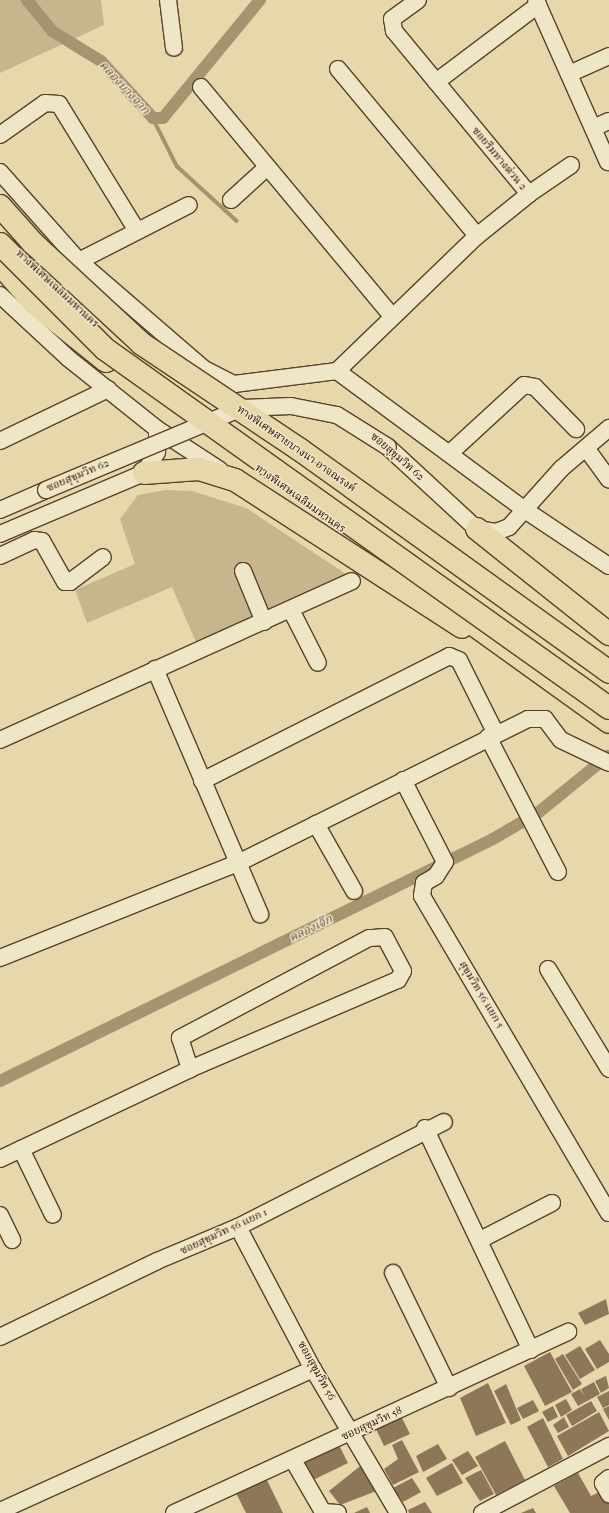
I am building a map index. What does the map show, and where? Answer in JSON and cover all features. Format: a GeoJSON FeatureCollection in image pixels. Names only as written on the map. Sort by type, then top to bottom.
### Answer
{"type":"FeatureCollection","features":[{"type":"Feature","properties":{"kind":"highway","name":"ทางพิเศษสายบางนา-อาจณรงค์"},"geometry":{"type":"LineString","coordinates":[[0,206],[39,248],[142,344],[299,449],[609,672]]}},
{"type":"Feature","properties":{"kind":"highway","name":"ทางพิเศษเฉลิมมหานคร"},"geometry":{"type":"LineString","coordinates":[[0,234],[106,334],[609,684]]}},
{"type":"Feature","properties":{"kind":"highway"},"geometry":{"type":"LineString","coordinates":[[0,244],[106,349],[609,708]]}},
{"type":"Feature","properties":{"kind":"highway","name":"ทางพิเศษเฉลิมมหานคร"},"geometry":{"type":"LineString","coordinates":[[0,264],[35,304],[101,357],[609,722]]}},
{"type":"Feature","properties":{"kind":"highway"},"geometry":{"type":"LineString","coordinates":[[144,473],[199,468],[235,480],[536,670]]}},
{"type":"Feature","properties":{"kind":"highway"},"geometry":{"type":"LineString","coordinates":[[476,529],[609,634]]}},
{"type":"Feature","properties":{"kind":"street"},"geometry":{"type":"LineString","coordinates":[[168,0],[174,48]]}},
{"type":"Feature","properties":{"kind":"street","name":"ซอยริมทางด่วน 2"},"geometry":{"type":"LineString","coordinates":[[337,371],[392,316],[477,236],[529,194],[391,26],[392,19],[418,0]]}},
{"type":"Feature","properties":{"kind":"street"},"geometry":{"type":"LineString","coordinates":[[436,82],[537,3],[608,162]]}},
{"type":"Feature","properties":{"kind":"street"},"geometry":{"type":"LineString","coordinates":[[569,74],[609,56]]}},
{"type":"Feature","properties":{"kind":"street"},"geometry":{"type":"LineString","coordinates":[[338,69],[477,236]]}},
{"type":"Feature","properties":{"kind":"street"},"geometry":{"type":"LineString","coordinates":[[201,87],[266,168],[392,316]]}},
{"type":"Feature","properties":{"kind":"street"},"geometry":{"type":"LineString","coordinates":[[0,135],[45,103],[59,104],[136,229]]}},
{"type":"Feature","properties":{"kind":"street"},"geometry":{"type":"LineString","coordinates":[[593,128],[609,121]]}},
{"type":"Feature","properties":{"kind":"street"},"geometry":{"type":"LineString","coordinates":[[529,194],[571,165]]}},
{"type":"Feature","properties":{"kind":"street"},"geometry":{"type":"LineString","coordinates":[[231,200],[266,168]]}},
{"type":"Feature","properties":{"kind":"street"},"geometry":{"type":"LineString","coordinates":[[0,172],[79,261],[204,369],[234,384],[337,371],[450,453],[525,510],[609,566]]}},
{"type":"Feature","properties":{"kind":"street"},"geometry":{"type":"LineString","coordinates":[[79,261],[136,229],[189,206]]}},
{"type":"Feature","properties":{"kind":"street"},"geometry":{"type":"LineString","coordinates":[[0,295],[108,389],[157,429],[235,480]]}},
{"type":"Feature","properties":{"kind":"street"},"geometry":{"type":"LineString","coordinates":[[450,453],[524,385],[535,387],[576,429]]}},
{"type":"Feature","properties":{"kind":"street"},"geometry":{"type":"LineString","coordinates":[[0,441],[108,389]]}},
{"type":"Feature","properties":{"kind":"street","name":"ซอยสุขุมวิท 62"},"geometry":{"type":"LineString","coordinates":[[0,510],[242,408],[291,406],[337,416],[388,447],[476,529]]}},
{"type":"Feature","properties":{"kind":"street"},"geometry":{"type":"LineString","coordinates":[[476,529],[496,532],[509,527],[586,448],[609,428]]}},
{"type":"Feature","properties":{"kind":"street"},"geometry":{"type":"LineString","coordinates":[[0,534],[144,473],[157,452],[157,429]]}},
{"type":"Feature","properties":{"kind":"street"},"geometry":{"type":"LineString","coordinates":[[586,448],[609,480]]}},
{"type":"Feature","properties":{"kind":"street"},"geometry":{"type":"LineString","coordinates":[[0,556],[34,540],[42,541],[65,582],[75,580],[104,557]]}},
{"type":"Feature","properties":{"kind":"street"},"geometry":{"type":"LineString","coordinates":[[243,571],[264,622]]}},
{"type":"Feature","properties":{"kind":"street"},"geometry":{"type":"LineString","coordinates":[[0,740],[155,669],[291,610],[352,581]]}},
{"type":"Feature","properties":{"kind":"street"},"geometry":{"type":"LineString","coordinates":[[291,610],[318,663]]}},
{"type":"Feature","properties":{"kind":"street"},"geometry":{"type":"LineString","coordinates":[[202,781],[449,656],[459,660],[521,804],[558,872]]}},
{"type":"Feature","properties":{"kind":"street"},"geometry":{"type":"LineString","coordinates":[[155,669],[260,914]]}},
{"type":"Feature","properties":{"kind":"street"},"geometry":{"type":"LineString","coordinates":[[0,958],[238,863],[492,736],[538,718],[545,719],[562,740],[609,764]]}},
{"type":"Feature","properties":{"kind":"street","name":"สุขุมวิท 56 แยก 5"},"geometry":{"type":"LineString","coordinates":[[402,780],[445,862],[436,876],[424,884],[422,896],[608,1211]]}},
{"type":"Feature","properties":{"kind":"street"},"geometry":{"type":"LineString","coordinates":[[316,824],[354,891]]}},
{"type":"Feature","properties":{"kind":"street"},"geometry":{"type":"LineString","coordinates":[[0,1159],[190,1069],[398,980],[403,971],[385,937],[370,938],[180,1038],[190,1069]]}},
{"type":"Feature","properties":{"kind":"street"},"geometry":{"type":"LineString","coordinates":[[548,969],[609,1069]]}},
{"type":"Feature","properties":{"kind":"street","name":"ซอยสุขุมวิท 56 แยก 1"},"geometry":{"type":"LineString","coordinates":[[0,1337],[157,1262],[238,1227],[425,1128],[444,1122]]}},
{"type":"Feature","properties":{"kind":"street"},"geometry":{"type":"LineString","coordinates":[[425,1128],[480,1240],[531,1350]]}},
{"type":"Feature","properties":{"kind":"street"},"geometry":{"type":"LineString","coordinates":[[20,1149],[53,1215]]}},
{"type":"Feature","properties":{"kind":"street"},"geometry":{"type":"LineString","coordinates":[[480,1240],[552,1203]]}},
{"type":"Feature","properties":{"kind":"street"},"geometry":{"type":"LineString","coordinates":[[0,1215],[12,1240]]}},
{"type":"Feature","properties":{"kind":"street","name":"ซอยสุขุมวิท 56"},"geometry":{"type":"LineString","coordinates":[[238,1227],[313,1369],[398,1513]]}},
{"type":"Feature","properties":{"kind":"street"},"geometry":{"type":"LineString","coordinates":[[393,1273],[449,1388]]}},
{"type":"Feature","properties":{"kind":"street","name":"ซอยสุขุมวิท 58"},"geometry":{"type":"LineString","coordinates":[[174,1513],[352,1434],[568,1332]]}},
{"type":"Feature","properties":{"kind":"street"},"geometry":{"type":"LineString","coordinates":[[0,1511],[313,1369]]}},
{"type":"Feature","properties":{"kind":"street"},"geometry":{"type":"LineString","coordinates":[[482,1513],[609,1446]]}},
{"type":"Feature","properties":{"kind":"street"},"geometry":{"type":"LineString","coordinates":[[294,1460],[323,1512],[338,1513]]}},
{"type":"Feature","properties":{"kind":"street"},"geometry":{"type":"LineString","coordinates":[[609,1478],[604,1483],[609,1494]]}},
{"type":"Feature","properties":{"kind":"shaded area"},"geometry":{"type":"Polygon","coordinates":[[[0,0],[101,0],[104,25],[0,73],[0,0]]]}},
{"type":"Feature","properties":{"kind":"shaded area"},"geometry":{"type":"Polygon","coordinates":[[[165,490],[192,491],[246,508],[346,574],[196,642],[172,587],[87,623],[75,590],[135,564],[120,519],[138,495],[165,490]]]}},
{"type":"Feature","properties":{"kind":"building"},"geometry":{"type":"Polygon","coordinates":[[[606,1299],[609,1314],[585,1325],[578,1313],[606,1299]]]}},
{"type":"Feature","properties":{"kind":"building"},"geometry":{"type":"Polygon","coordinates":[[[600,1340],[609,1354],[609,1362],[597,1369],[585,1349],[600,1340]]]}},
{"type":"Feature","properties":{"kind":"building"},"geometry":{"type":"Polygon","coordinates":[[[580,1346],[595,1370],[580,1379],[565,1355],[580,1346]]]}},
{"type":"Feature","properties":{"kind":"building"},"geometry":{"type":"Polygon","coordinates":[[[550,1352],[572,1392],[545,1406],[524,1366],[550,1352]]]}},
{"type":"Feature","properties":{"kind":"building"},"geometry":{"type":"Polygon","coordinates":[[[563,1354],[582,1384],[573,1390],[555,1359],[563,1354]]]}},
{"type":"Feature","properties":{"kind":"building"},"geometry":{"type":"Polygon","coordinates":[[[606,1376],[609,1388],[601,1393],[595,1381],[606,1376]]]}},
{"type":"Feature","properties":{"kind":"building"},"geometry":{"type":"Polygon","coordinates":[[[594,1382],[600,1394],[578,1406],[571,1394],[580,1389],[585,1397],[581,1389],[594,1382]]]}},
{"type":"Feature","properties":{"kind":"building"},"geometry":{"type":"Polygon","coordinates":[[[488,1383],[506,1423],[476,1436],[460,1398],[488,1383]]]}},
{"type":"Feature","properties":{"kind":"building"},"geometry":{"type":"Polygon","coordinates":[[[506,1384],[521,1420],[511,1425],[494,1391],[506,1384]]]}},
{"type":"Feature","properties":{"kind":"building"},"geometry":{"type":"Polygon","coordinates":[[[609,1391],[609,1405],[603,1408],[597,1397],[609,1391]]]}},
{"type":"Feature","properties":{"kind":"building"},"geometry":{"type":"Polygon","coordinates":[[[566,1399],[572,1410],[561,1417],[555,1405],[566,1399]]]}},
{"type":"Feature","properties":{"kind":"building"},"geometry":{"type":"Polygon","coordinates":[[[533,1400],[539,1411],[523,1419],[517,1408],[533,1400]]]}},
{"type":"Feature","properties":{"kind":"building"},"geometry":{"type":"Polygon","coordinates":[[[591,1401],[597,1411],[572,1426],[566,1415],[591,1401]]]}},
{"type":"Feature","properties":{"kind":"building"},"geometry":{"type":"Polygon","coordinates":[[[553,1406],[558,1417],[548,1422],[542,1412],[553,1406]]]}},
{"type":"Feature","properties":{"kind":"building"},"geometry":{"type":"Polygon","coordinates":[[[609,1406],[609,1420],[603,1409],[609,1406]]]}},
{"type":"Feature","properties":{"kind":"building"},"geometry":{"type":"Polygon","coordinates":[[[599,1412],[609,1431],[568,1456],[557,1436],[599,1412]]]}},
{"type":"Feature","properties":{"kind":"building"},"geometry":{"type":"Polygon","coordinates":[[[564,1417],[569,1427],[558,1433],[553,1425],[564,1417]]]}},
{"type":"Feature","properties":{"kind":"building"},"geometry":{"type":"Polygon","coordinates":[[[402,1418],[410,1434],[384,1446],[376,1429],[402,1418]]]}},
{"type":"Feature","properties":{"kind":"building"},"geometry":{"type":"Polygon","coordinates":[[[543,1418],[563,1459],[548,1467],[527,1427],[543,1418]]]}},
{"type":"Feature","properties":{"kind":"building"},"geometry":{"type":"Polygon","coordinates":[[[402,1440],[419,1472],[393,1485],[384,1469],[398,1459],[392,1445],[402,1440]]]}},
{"type":"Feature","properties":{"kind":"building"},"geometry":{"type":"Polygon","coordinates":[[[337,1441],[348,1463],[309,1482],[293,1460],[337,1441]]]}},
{"type":"Feature","properties":{"kind":"building"},"geometry":{"type":"Polygon","coordinates":[[[505,1441],[525,1480],[496,1495],[475,1457],[505,1441]]]}},
{"type":"Feature","properties":{"kind":"building"},"geometry":{"type":"Polygon","coordinates":[[[438,1444],[447,1459],[423,1472],[416,1456],[438,1444]]]}},
{"type":"Feature","properties":{"kind":"building"},"geometry":{"type":"Polygon","coordinates":[[[468,1451],[478,1466],[462,1475],[452,1460],[468,1451]]]}},
{"type":"Feature","properties":{"kind":"building"},"geometry":{"type":"Polygon","coordinates":[[[364,1463],[379,1490],[340,1505],[329,1491],[364,1463]]]}},
{"type":"Feature","properties":{"kind":"building"},"geometry":{"type":"Polygon","coordinates":[[[452,1463],[463,1483],[437,1496],[426,1478],[452,1463]]]}},
{"type":"Feature","properties":{"kind":"building"},"geometry":{"type":"Polygon","coordinates":[[[481,1470],[494,1494],[480,1501],[465,1478],[481,1470]]]}},
{"type":"Feature","properties":{"kind":"building"},"geometry":{"type":"Polygon","coordinates":[[[578,1473],[591,1496],[603,1490],[609,1499],[609,1513],[570,1513],[554,1486],[578,1473]]]}},
{"type":"Feature","properties":{"kind":"building"},"geometry":{"type":"Polygon","coordinates":[[[266,1478],[283,1513],[246,1513],[236,1493],[266,1478]]]}},
{"type":"Feature","properties":{"kind":"building"},"geometry":{"type":"Polygon","coordinates":[[[412,1478],[421,1492],[403,1502],[393,1488],[412,1478]]]}},
{"type":"Feature","properties":{"kind":"building"},"geometry":{"type":"Polygon","coordinates":[[[425,1502],[432,1513],[409,1513],[408,1510],[425,1502]]]}},
{"type":"Feature","properties":{"kind":"building"},"geometry":{"type":"Polygon","coordinates":[[[367,1507],[370,1513],[354,1513],[367,1507]]]}},
{"type":"Feature","properties":{"kind":"building"},"geometry":{"type":"Polygon","coordinates":[[[533,1508],[536,1513],[521,1513],[533,1508]]]}},
{"type":"Feature","properties":{"kind":"waterway","name":"คลองบางจาก"},"geometry":{"type":"LineString","coordinates":[[27,0],[52,31],[101,61],[153,118],[163,118],[260,0]]}},
{"type":"Feature","properties":{"kind":"waterway"},"geometry":{"type":"LineString","coordinates":[[153,118],[177,166],[237,221]]}},
{"type":"Feature","properties":{"kind":"waterway","name":"คลองเจ๊ก"},"geometry":{"type":"LineString","coordinates":[[0,1081],[493,839],[539,812],[608,756]]}}]}
